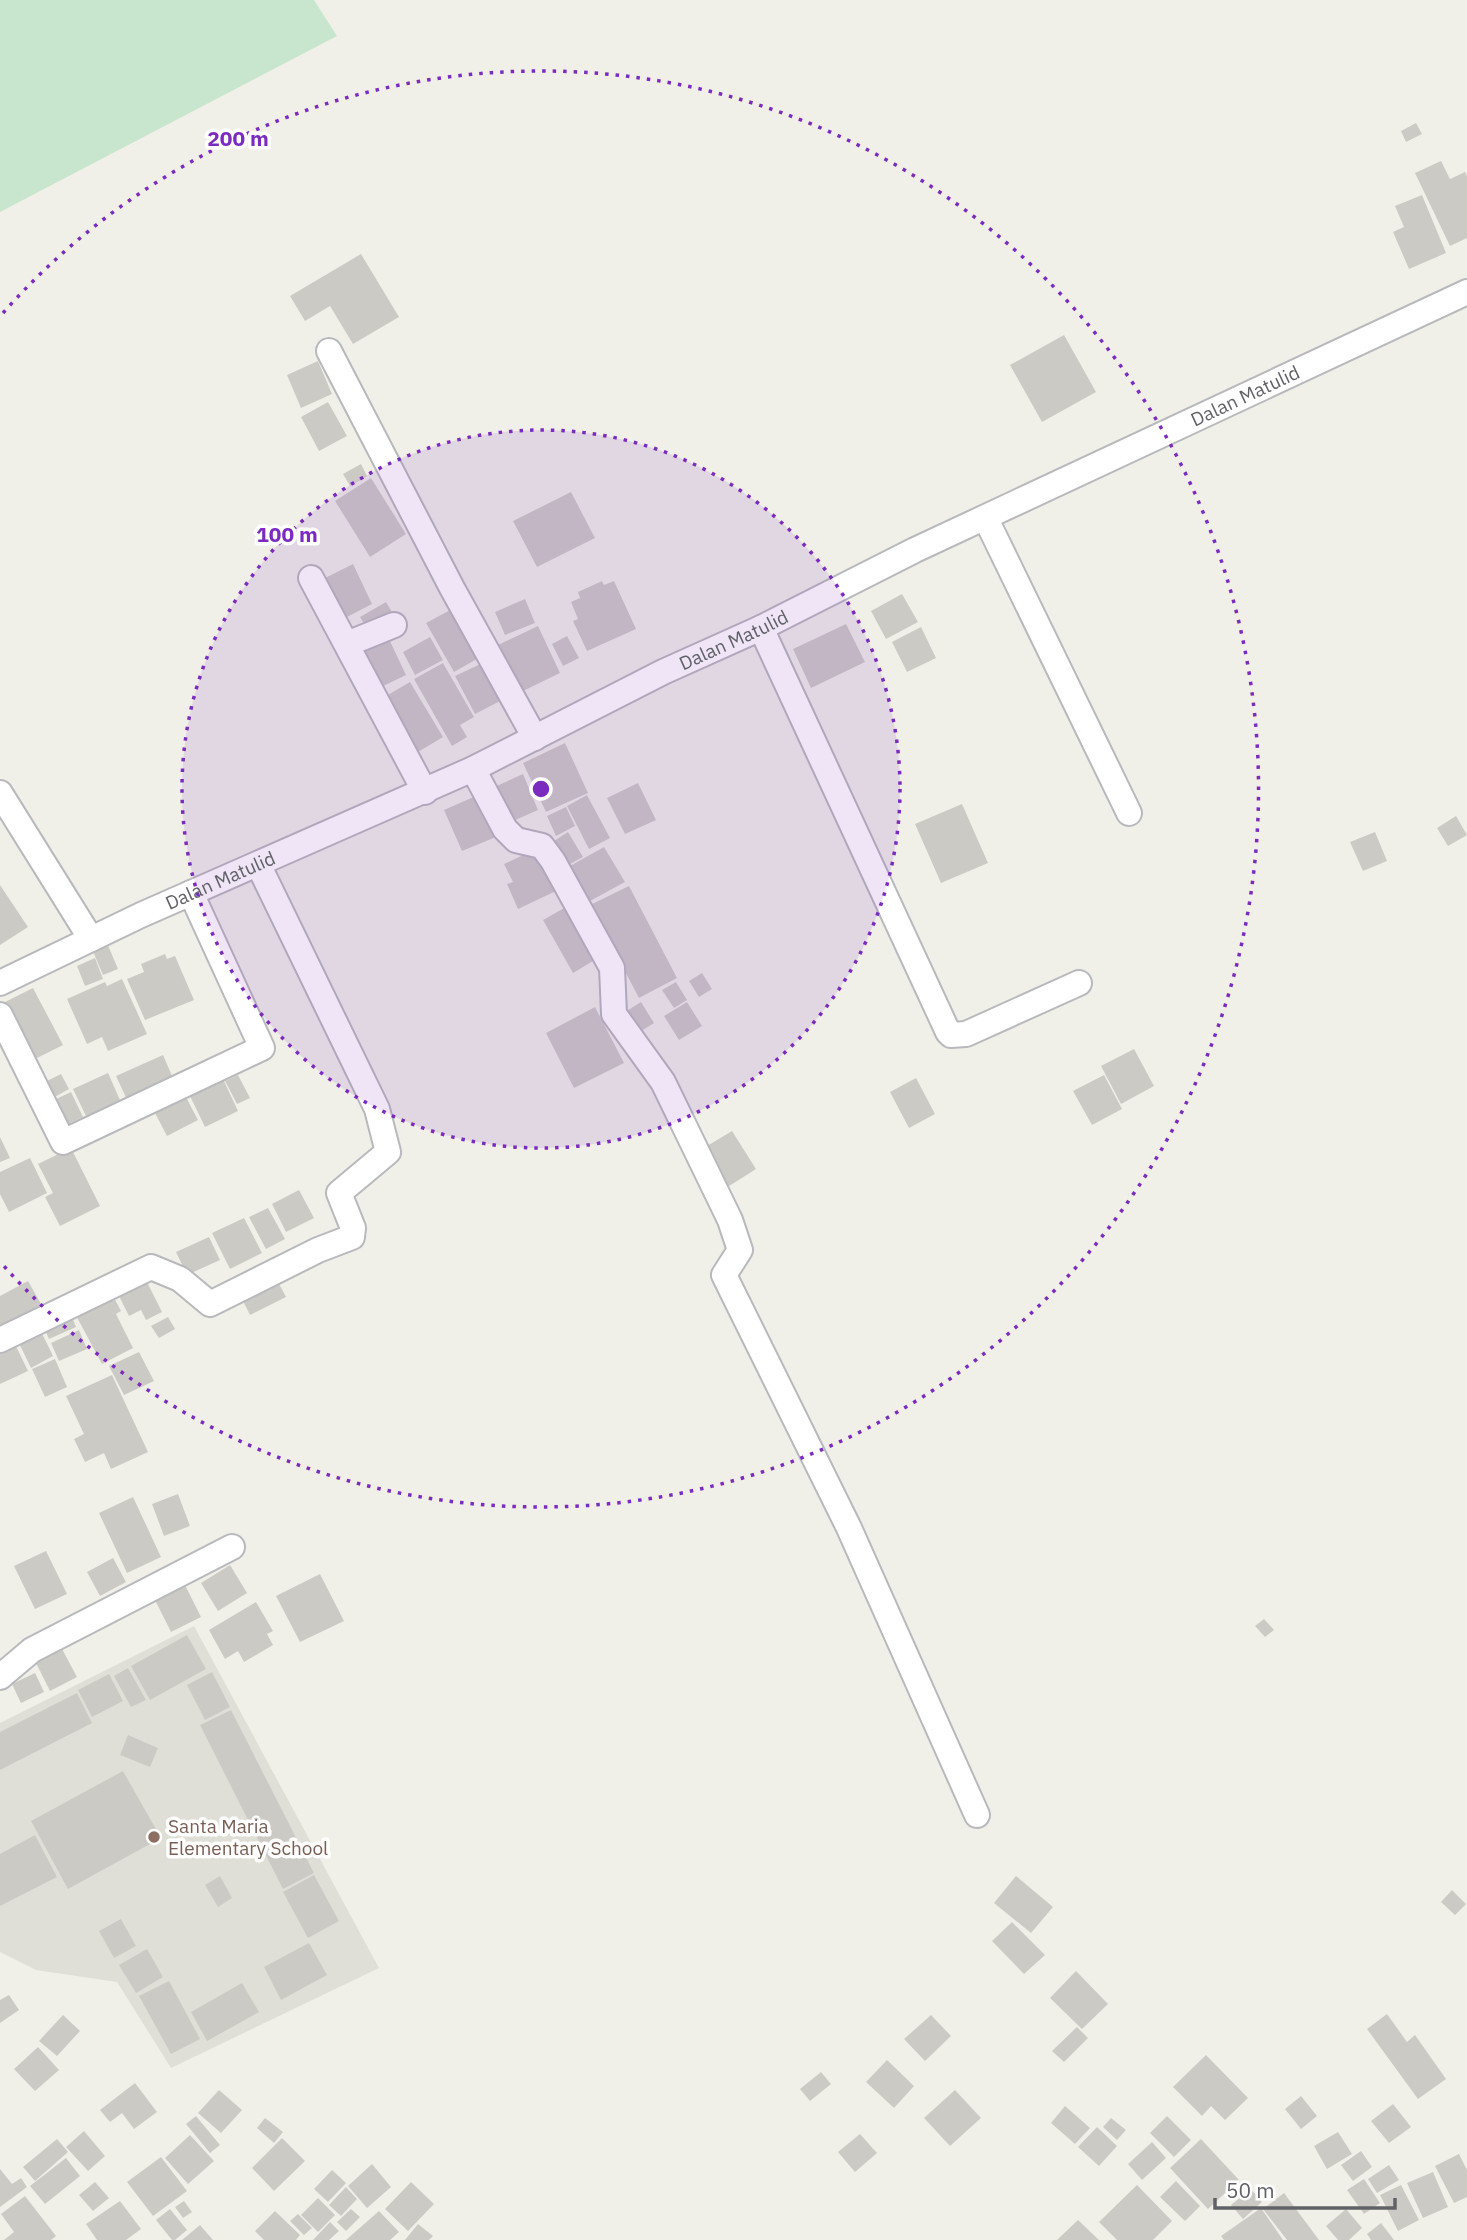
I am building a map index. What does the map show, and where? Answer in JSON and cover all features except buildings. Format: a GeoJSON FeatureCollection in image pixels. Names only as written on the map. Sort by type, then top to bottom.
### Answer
{"type":"FeatureCollection","features":[{"type":"Feature","properties":{"kind":"street","name":"Dalan Matulid"},"geometry":{"type":"LineString","coordinates":[[0,984],[191,893],[425,792],[663,671],[761,628],[915,550],[1467,292]]}},
{"type":"Feature","properties":{"kind":"street"},"geometry":{"type":"LineString","coordinates":[[329,351],[452,588],[535,738]]}},
{"type":"Feature","properties":{"kind":"street"},"geometry":{"type":"LineString","coordinates":[[986,519],[1129,813]]}},
{"type":"Feature","properties":{"kind":"street"},"geometry":{"type":"LineString","coordinates":[[311,578],[425,792]]}},
{"type":"Feature","properties":{"kind":"street"},"geometry":{"type":"LineString","coordinates":[[347,644],[394,625]]}},
{"type":"Feature","properties":{"kind":"street"},"geometry":{"type":"LineString","coordinates":[[761,628],[948,1032],[951,1035],[966,1034],[1079,983]]}},
{"type":"Feature","properties":{"kind":"street"},"geometry":{"type":"LineString","coordinates":[[473,769],[505,829],[516,840],[542,846],[553,860],[612,968],[614,1014],[663,1083],[730,1220],[740,1250],[723,1275],[849,1528],[977,1815]]}},
{"type":"Feature","properties":{"kind":"street"},"geometry":{"type":"LineString","coordinates":[[0,793],[91,939]]}},
{"type":"Feature","properties":{"kind":"street"},"geometry":{"type":"LineString","coordinates":[[0,1340],[151,1267],[180,1279],[210,1304],[318,1250],[352,1237],[353,1228],[339,1193],[388,1152],[377,1110],[258,864]]}},
{"type":"Feature","properties":{"kind":"street"},"geometry":{"type":"LineString","coordinates":[[0,1015],[63,1142],[262,1048],[191,893]]}},
{"type":"Feature","properties":{"kind":"street"},"geometry":{"type":"LineString","coordinates":[[0,1677],[32,1650],[232,1547]]}},
{"type":"Feature","properties":{"kind":"shaded area","name":"Santa Maria Elementary School"},"geometry":{"type":"Polygon","coordinates":[[[194,1626],[379,1968],[171,2068],[117,1982],[36,1970],[0,1952],[0,1723],[194,1626]]]}},
{"type":"Feature","properties":{"kind":"green space"},"geometry":{"type":"Polygon","coordinates":[[[0,0],[314,0],[337,36],[0,212],[0,0]]]}},
{"type":"Feature","properties":{"kind":"place","name":"Santa Maria Elementary School"},"geometry":{"type":"Point","coordinates":[154,1837]}}]}
